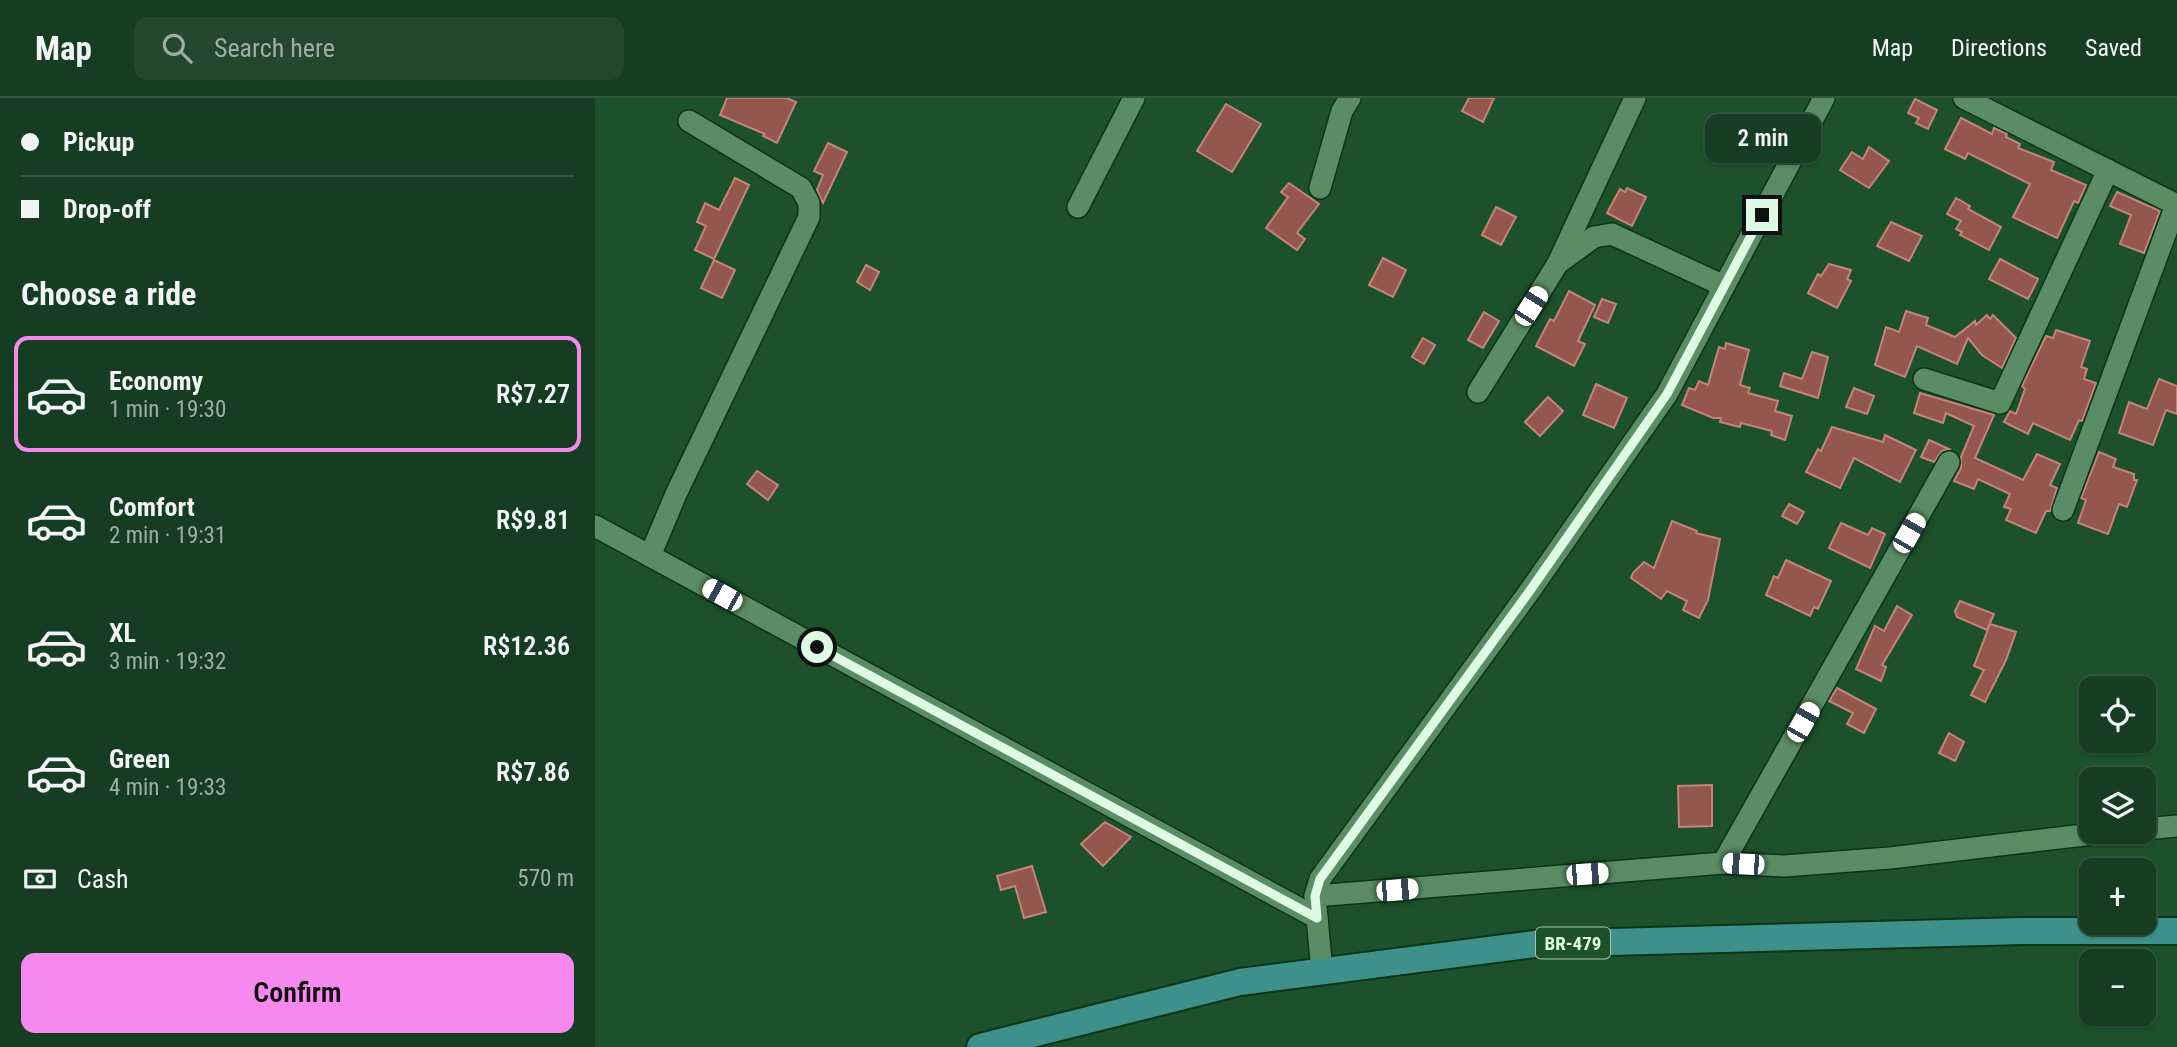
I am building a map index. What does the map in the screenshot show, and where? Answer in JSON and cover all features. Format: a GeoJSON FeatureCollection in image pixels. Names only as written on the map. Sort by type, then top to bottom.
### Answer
{"type":"FeatureCollection","features":[{"type":"Feature","properties":{"kind":"main road","name":"BR-479"},"geometry":{"type":"LineString","coordinates":[[979,1047],[1240,982],[1535,944],[2023,931],[2177,931]]}},
{"type":"Feature","properties":{"kind":"street"},"geometry":{"type":"LineString","coordinates":[[1078,207],[1134,98]]}},
{"type":"Feature","properties":{"kind":"street"},"geometry":{"type":"LineString","coordinates":[[1320,188],[1342,111],[1350,98]]}},
{"type":"Feature","properties":{"kind":"street"},"geometry":{"type":"LineString","coordinates":[[1478,392],[1558,263],[1636,98]]}},
{"type":"Feature","properties":{"kind":"street"},"geometry":{"type":"LineString","coordinates":[[1322,971],[1315,896],[1320,879],[1529,592],[1667,394],[1824,98]]}},
{"type":"Feature","properties":{"kind":"street"},"geometry":{"type":"LineString","coordinates":[[1974,100],[2177,205],[2063,510]]}},
{"type":"Feature","properties":{"kind":"street"},"geometry":{"type":"LineString","coordinates":[[650,556],[676,494],[809,217],[809,202],[801,188],[689,121]]}},
{"type":"Feature","properties":{"kind":"street"},"geometry":{"type":"LineString","coordinates":[[1924,379],[2000,403],[2108,170]]}},
{"type":"Feature","properties":{"kind":"street"},"geometry":{"type":"LineString","coordinates":[[1558,263],[1594,237],[1612,234],[1724,286]]}},
{"type":"Feature","properties":{"kind":"street"},"geometry":{"type":"LineString","coordinates":[[1723,863],[1949,463]]}},
{"type":"Feature","properties":{"kind":"street"},"geometry":{"type":"LineString","coordinates":[[595,526],[1317,918]]}},
{"type":"Feature","properties":{"kind":"street"},"geometry":{"type":"LineString","coordinates":[[2156,828],[2177,826]]}},
{"type":"Feature","properties":{"kind":"street"},"geometry":{"type":"LineString","coordinates":[[1315,896],[1723,863],[1784,866],[1890,858],[2079,836]]}},
{"type":"Feature","properties":{"kind":"building"},"geometry":{"type":"Polygon","coordinates":[[[727,98],[787,98],[796,102],[777,143],[763,136],[765,134],[720,115],[727,98]]]}},
{"type":"Feature","properties":{"kind":"building"},"geometry":{"type":"Polygon","coordinates":[[[1469,98],[1494,98],[1483,122],[1462,111],[1469,98]]]}},
{"type":"Feature","properties":{"kind":"building"},"geometry":{"type":"Polygon","coordinates":[[[1915,99],[1937,110],[1928,129],[1916,123],[1919,118],[1908,113],[1915,99]]]}},
{"type":"Feature","properties":{"kind":"building"},"geometry":{"type":"Polygon","coordinates":[[[1226,104],[1261,124],[1232,172],[1197,151],[1226,104]]]}},
{"type":"Feature","properties":{"kind":"building"},"geometry":{"type":"Polygon","coordinates":[[[1961,118],[1992,134],[1994,128],[2007,134],[2006,137],[2020,144],[2018,148],[2054,162],[2051,170],[2086,185],[2078,203],[2074,201],[2057,238],[2013,217],[2030,184],[1968,153],[1965,159],[1945,149],[1961,118]]]}},
{"type":"Feature","properties":{"kind":"building"},"geometry":{"type":"Polygon","coordinates":[[[828,143],[847,152],[823,203],[817,190],[823,175],[814,171],[828,143]]]}},
{"type":"Feature","properties":{"kind":"building"},"geometry":{"type":"Polygon","coordinates":[[[1869,147],[1889,161],[1869,188],[1840,170],[1852,152],[1863,159],[1869,147]]]}},
{"type":"Feature","properties":{"kind":"building"},"geometry":{"type":"Polygon","coordinates":[[[735,178],[749,185],[714,259],[695,250],[706,226],[697,222],[705,203],[719,210],[735,178]]]}},
{"type":"Feature","properties":{"kind":"building"},"geometry":{"type":"Polygon","coordinates":[[[1289,183],[1319,204],[1297,233],[1305,239],[1297,250],[1266,228],[1288,197],[1281,192],[1289,183]]]}},
{"type":"Feature","properties":{"kind":"building"},"geometry":{"type":"Polygon","coordinates":[[[1627,188],[1646,197],[1632,226],[1607,213],[1620,189],[1625,192],[1627,188]]]}},
{"type":"Feature","properties":{"kind":"building"},"geometry":{"type":"Polygon","coordinates":[[[2117,192],[2160,211],[2144,253],[2120,244],[2131,215],[2110,206],[2117,192]]]}},
{"type":"Feature","properties":{"kind":"building"},"geometry":{"type":"Polygon","coordinates":[[[1956,198],[1970,206],[1968,209],[2001,227],[1989,250],[1960,235],[1962,232],[1956,229],[1961,221],[1947,214],[1956,198]]]}},
{"type":"Feature","properties":{"kind":"building"},"geometry":{"type":"Polygon","coordinates":[[[1496,207],[1516,217],[1501,245],[1482,235],[1496,207]]]}},
{"type":"Feature","properties":{"kind":"building"},"geometry":{"type":"Polygon","coordinates":[[[1891,222],[1922,236],[1909,261],[1877,246],[1891,222]]]}},
{"type":"Feature","properties":{"kind":"building"},"geometry":{"type":"Polygon","coordinates":[[[1383,258],[1406,270],[1393,297],[1369,285],[1383,258]]]}},
{"type":"Feature","properties":{"kind":"building"},"geometry":{"type":"Polygon","coordinates":[[[2000,259],[2038,279],[2028,299],[1989,279],[2000,259]]]}},
{"type":"Feature","properties":{"kind":"building"},"geometry":{"type":"Polygon","coordinates":[[[714,260],[735,270],[722,298],[701,288],[714,260]]]}},
{"type":"Feature","properties":{"kind":"building"},"geometry":{"type":"Polygon","coordinates":[[[1829,264],[1851,270],[1847,279],[1851,281],[1837,308],[1808,293],[1818,274],[1821,276],[1829,264]]]}},
{"type":"Feature","properties":{"kind":"building"},"geometry":{"type":"Polygon","coordinates":[[[866,265],[879,272],[870,290],[857,282],[866,265]]]}},
{"type":"Feature","properties":{"kind":"building"},"geometry":{"type":"Polygon","coordinates":[[[1569,291],[1595,305],[1578,341],[1585,344],[1574,366],[1536,346],[1550,319],[1554,321],[1569,291]]]}},
{"type":"Feature","properties":{"kind":"building"},"geometry":{"type":"Polygon","coordinates":[[[1602,299],[1616,304],[1608,323],[1594,317],[1602,299]]]}},
{"type":"Feature","properties":{"kind":"building"},"geometry":{"type":"Polygon","coordinates":[[[1906,311],[1928,318],[1926,325],[1955,337],[1975,321],[1976,325],[1987,315],[1990,319],[1993,315],[2016,338],[2002,368],[1982,355],[1968,338],[1957,364],[1917,346],[1905,377],[1875,365],[1886,327],[1899,332],[1906,311]]]}},
{"type":"Feature","properties":{"kind":"building"},"geometry":{"type":"Polygon","coordinates":[[[1484,312],[1499,321],[1483,348],[1468,340],[1484,312]]]}},
{"type":"Feature","properties":{"kind":"building"},"geometry":{"type":"Polygon","coordinates":[[[2056,330],[2090,341],[2081,367],[2087,369],[2084,379],[2096,383],[2082,421],[2079,420],[2070,440],[2033,423],[2028,434],[2004,422],[2010,411],[2016,414],[2025,389],[2022,386],[2046,336],[2053,338],[2056,330]]]}},
{"type":"Feature","properties":{"kind":"building"},"geometry":{"type":"Polygon","coordinates":[[[1423,338],[1435,345],[1424,364],[1412,357],[1423,338]]]}},
{"type":"Feature","properties":{"kind":"building"},"geometry":{"type":"Polygon","coordinates":[[[1726,343],[1749,350],[1740,385],[1750,388],[1748,393],[1778,401],[1775,411],[1792,416],[1785,440],[1771,435],[1772,431],[1741,423],[1740,427],[1720,422],[1721,418],[1713,418],[1682,405],[1689,388],[1695,390],[1699,381],[1708,385],[1719,347],[1725,349],[1726,343]]]}},
{"type":"Feature","properties":{"kind":"building"},"geometry":{"type":"Polygon","coordinates":[[[1812,352],[1828,357],[1818,398],[1780,386],[1784,373],[1802,379],[1812,352]]]}},
{"type":"Feature","properties":{"kind":"building"},"geometry":{"type":"Polygon","coordinates":[[[2159,379],[2177,386],[2177,414],[2166,410],[2153,445],[2119,433],[2129,402],[2147,409],[2159,379]]]}},
{"type":"Feature","properties":{"kind":"building"},"geometry":{"type":"Polygon","coordinates":[[[1596,384],[1627,398],[1614,428],[1583,415],[1596,384]]]}},
{"type":"Feature","properties":{"kind":"building"},"geometry":{"type":"Polygon","coordinates":[[[1854,388],[1874,396],[1867,414],[1846,407],[1854,388]]]}},
{"type":"Feature","properties":{"kind":"building"},"geometry":{"type":"Polygon","coordinates":[[[1920,393],[1994,415],[1975,458],[2023,480],[2037,454],[2060,464],[2050,485],[2057,488],[2050,511],[2046,511],[2036,533],[2006,520],[2011,509],[2004,507],[2010,494],[1978,479],[1974,489],[1954,481],[1961,468],[1961,457],[1974,426],[1946,413],[1943,423],[1914,413],[1920,393]]]}},
{"type":"Feature","properties":{"kind":"building"},"geometry":{"type":"Polygon","coordinates":[[[1548,397],[1563,411],[1540,436],[1525,422],[1548,397]]]}},
{"type":"Feature","properties":{"kind":"building"},"geometry":{"type":"Polygon","coordinates":[[[1832,427],[1883,442],[1885,435],[1916,450],[1900,482],[1854,458],[1840,488],[1806,472],[1818,449],[1821,451],[1832,427]]]}},
{"type":"Feature","properties":{"kind":"building"},"geometry":{"type":"Polygon","coordinates":[[[1929,440],[1949,449],[1942,451],[1934,462],[1921,457],[1929,440]]]}},
{"type":"Feature","properties":{"kind":"building"},"geometry":{"type":"Polygon","coordinates":[[[2099,452],[2116,459],[2113,467],[2134,474],[2134,480],[2137,480],[2127,507],[2119,504],[2108,534],[2078,523],[2086,500],[2081,498],[2099,452]]]}},
{"type":"Feature","properties":{"kind":"building"},"geometry":{"type":"Polygon","coordinates":[[[757,471],[778,485],[768,500],[747,484],[757,471]]]}},
{"type":"Feature","properties":{"kind":"building"},"geometry":{"type":"Polygon","coordinates":[[[1789,504],[1804,512],[1797,524],[1782,516],[1789,504]]]}},
{"type":"Feature","properties":{"kind":"building"},"geometry":{"type":"Polygon","coordinates":[[[1672,521],[1697,531],[1696,533],[1720,539],[1708,600],[1699,618],[1683,610],[1687,601],[1667,591],[1661,599],[1631,578],[1644,562],[1654,568],[1672,521]]]}},
{"type":"Feature","properties":{"kind":"building"},"geometry":{"type":"Polygon","coordinates":[[[1841,523],[1868,535],[1872,528],[1885,534],[1870,568],[1829,548],[1841,523]]]}},
{"type":"Feature","properties":{"kind":"building"},"geometry":{"type":"Polygon","coordinates":[[[1786,560],[1831,581],[1818,609],[1814,607],[1810,616],[1766,595],[1774,576],[1778,578],[1786,560]]]}},
{"type":"Feature","properties":{"kind":"building"},"geometry":{"type":"Polygon","coordinates":[[[1960,601],[1994,614],[1987,630],[1957,617],[1955,611],[1960,601]]]}},
{"type":"Feature","properties":{"kind":"building"},"geometry":{"type":"Polygon","coordinates":[[[1897,606],[1912,615],[1882,665],[1886,667],[1881,681],[1856,669],[1875,626],[1884,631],[1897,606]]]}},
{"type":"Feature","properties":{"kind":"building"},"geometry":{"type":"Polygon","coordinates":[[[1990,624],[2016,632],[2006,660],[1985,702],[1971,695],[1984,670],[1974,666],[1990,624]]]}},
{"type":"Feature","properties":{"kind":"building"},"geometry":{"type":"Polygon","coordinates":[[[1837,688],[1876,709],[1864,733],[1847,724],[1853,713],[1829,701],[1837,688]]]}},
{"type":"Feature","properties":{"kind":"building"},"geometry":{"type":"Polygon","coordinates":[[[1949,733],[1964,742],[1955,761],[1939,753],[1949,733]]]}},
{"type":"Feature","properties":{"kind":"building"},"geometry":{"type":"Polygon","coordinates":[[[1712,785],[1712,826],[1679,827],[1678,786],[1712,785]]]}},
{"type":"Feature","properties":{"kind":"building"},"geometry":{"type":"Polygon","coordinates":[[[1105,822],[1131,837],[1103,866],[1081,844],[1105,822]]]}},
{"type":"Feature","properties":{"kind":"building"},"geometry":{"type":"Polygon","coordinates":[[[1032,866],[1046,912],[1024,918],[1015,886],[1001,890],[997,876],[1032,866]]]}},
{"type":"Feature","properties":{"kind":"route"},"geometry":{"type":"LineString","coordinates":[[817,647],[1317,918],[1315,896],[1320,879],[1529,592],[1667,394],[1762,215]]}}]}
